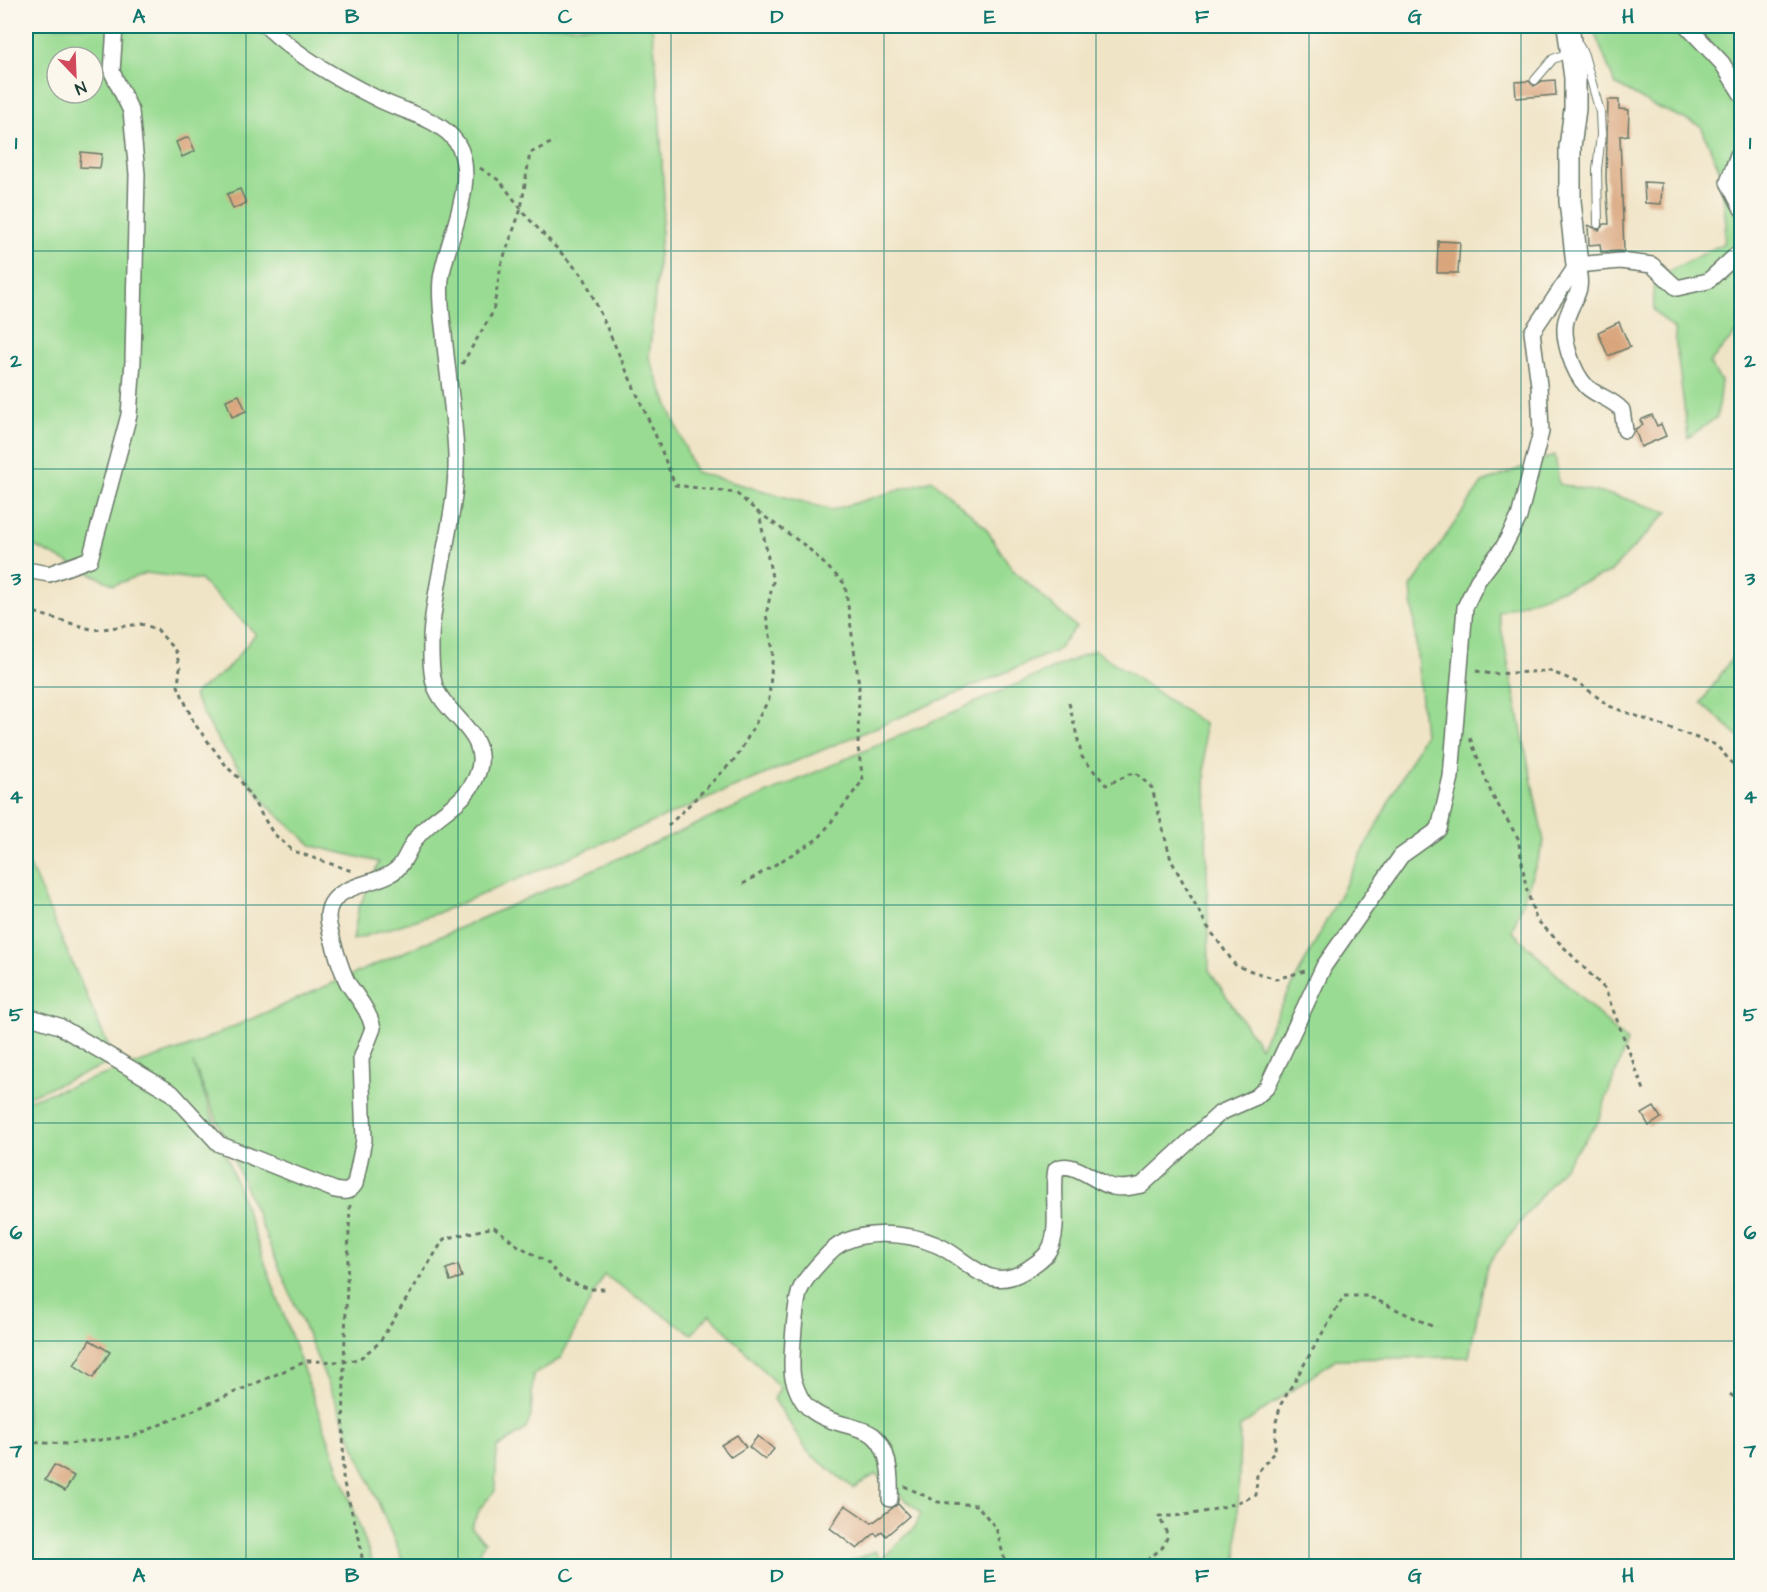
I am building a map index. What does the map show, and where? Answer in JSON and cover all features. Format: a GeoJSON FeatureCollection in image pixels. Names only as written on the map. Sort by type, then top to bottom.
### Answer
{"type":"FeatureCollection","features":[{"type":"Feature","properties":{"kind":"street"},"geometry":{"type":"LineString","coordinates":[[26,570],[49,574],[90,559],[129,415],[137,257],[137,174],[131,111],[112,72],[115,26]]}},
{"type":"Feature","properties":{"kind":"street"},"geometry":{"type":"LineString","coordinates":[[26,1018],[34,1018],[59,1026],[172,1093],[219,1144],[335,1190],[344,1192],[351,1190],[355,1184],[364,1140],[361,1059],[372,1028],[364,1006],[347,983],[328,914],[332,903],[341,894],[401,867],[414,841],[428,824],[462,798],[479,772],[480,754],[477,744],[469,729],[442,701],[435,686],[431,635],[456,470],[440,294],[446,257],[457,225],[464,178],[463,157],[447,131],[380,100],[308,60],[266,26]]}},
{"type":"Feature","properties":{"kind":"street"},"geometry":{"type":"LineString","coordinates":[[1687,26],[1722,63],[1742,94]]}},
{"type":"Feature","properties":{"kind":"street"},"geometry":{"type":"LineString","coordinates":[[1570,38],[1575,109],[1570,147],[1570,201],[1581,282],[1579,296],[1567,317],[1564,330],[1576,371],[1587,387],[1622,410],[1625,430]]}},
{"type":"Feature","properties":{"kind":"street"},"geometry":{"type":"LineString","coordinates":[[1742,153],[1738,155],[1728,182],[1742,209]]}},
{"type":"Feature","properties":{"kind":"street"},"geometry":{"type":"LineString","coordinates":[[1578,265],[1620,261],[1652,265],[1677,288],[1707,281],[1742,250]]}},
{"type":"Feature","properties":{"kind":"street"},"geometry":{"type":"LineString","coordinates":[[890,1499],[891,1480],[885,1454],[872,1434],[822,1418],[808,1408],[798,1394],[792,1375],[796,1303],[800,1289],[813,1271],[836,1247],[871,1235],[918,1239],[939,1246],[968,1268],[988,1278],[1001,1278],[1022,1273],[1042,1259],[1054,1239],[1056,1169],[1069,1166],[1111,1186],[1126,1189],[1142,1185],[1220,1113],[1256,1097],[1267,1087],[1324,966],[1401,856],[1439,829],[1451,777],[1465,607],[1478,580],[1504,546],[1520,517],[1541,432],[1539,385],[1532,332],[1578,265]]}},
{"type":"Feature","properties":{"kind":"lane"},"geometry":{"type":"LineString","coordinates":[[1535,80],[1570,38],[1584,56],[1600,112],[1601,135],[1597,169],[1598,224]]}},
{"type":"Feature","properties":{"kind":"path"},"geometry":{"type":"LineString","coordinates":[[448,384],[493,312],[501,265],[521,209],[530,153],[555,141]]}},
{"type":"Feature","properties":{"kind":"path"},"geometry":{"type":"LineString","coordinates":[[463,157],[500,181],[521,209],[584,277],[656,434],[675,485],[736,493],[759,513],[807,547],[845,584],[858,685],[858,748],[863,780],[819,838],[743,884]]}},
{"type":"Feature","properties":{"kind":"path"},"geometry":{"type":"LineString","coordinates":[[666,828],[736,758],[769,699],[773,651],[766,615],[773,582],[759,513]]}},
{"type":"Feature","properties":{"kind":"path"},"geometry":{"type":"LineString","coordinates":[[26,610],[94,630],[141,624],[157,629],[176,652],[180,668],[178,686],[194,723],[228,768],[239,778],[273,833],[293,851],[376,880]]}},
{"type":"Feature","properties":{"kind":"path"},"geometry":{"type":"LineString","coordinates":[[1459,668],[1492,674],[1550,671],[1579,683],[1609,706],[1716,745],[1742,774]]}},
{"type":"Feature","properties":{"kind":"path"},"geometry":{"type":"LineString","coordinates":[[1069,704],[1082,757],[1106,785],[1135,772],[1152,788],[1171,860],[1207,926],[1236,966],[1276,979],[1324,966]]}},
{"type":"Feature","properties":{"kind":"path"},"geometry":{"type":"LineString","coordinates":[[1457,706],[1492,795],[1518,838],[1526,887],[1536,919],[1605,989],[1644,1090]]}},
{"type":"Feature","properties":{"kind":"path"},"geometry":{"type":"LineString","coordinates":[[351,1190],[344,1362],[343,1480],[360,1542],[363,1566]]}},
{"type":"Feature","properties":{"kind":"path"},"geometry":{"type":"LineString","coordinates":[[26,1442],[66,1444],[134,1436],[307,1361],[344,1362],[359,1359],[380,1343],[444,1239],[494,1227],[517,1245],[547,1262],[562,1279],[590,1288],[608,1289]]}},
{"type":"Feature","properties":{"kind":"path"},"geometry":{"type":"LineString","coordinates":[[1140,1566],[1162,1548],[1168,1536],[1159,1516],[1184,1517],[1233,1505],[1256,1495],[1257,1473],[1275,1451],[1276,1422],[1281,1404],[1344,1296],[1368,1296],[1436,1328]]}},
{"type":"Feature","properties":{"kind":"path"},"geometry":{"type":"LineString","coordinates":[[1730,1394],[1742,1404]]}},
{"type":"Feature","properties":{"kind":"path"},"geometry":{"type":"LineString","coordinates":[[891,1480],[938,1502],[977,1505],[996,1528],[1006,1565],[1011,1566]]}},
{"type":"Feature","properties":{"kind":"path"},"geometry":{"type":"LineString","coordinates":[[26,1560],[33,1566]]}},
{"type":"Feature","properties":{"kind":"path"},"geometry":{"type":"LineString","coordinates":[[713,1566],[714,1560]]}},
{"type":"Feature","properties":{"kind":"green space"},"geometry":{"type":"Polygon","coordinates":[[[26,26],[652,26],[658,86],[664,199],[649,358],[695,472],[832,510],[932,480],[985,527],[1012,569],[1076,627],[1056,651],[438,913],[353,940],[358,910],[379,862],[313,846],[269,807],[220,744],[193,695],[226,670],[256,634],[200,580],[146,573],[114,585],[26,542],[26,26]]]}},
{"type":"Feature","properties":{"kind":"green space"},"geometry":{"type":"Polygon","coordinates":[[[1592,26],[1741,26],[1741,332],[1735,334],[1709,363],[1721,381],[1717,417],[1688,438],[1674,329],[1654,311],[1653,287],[1669,271],[1724,243],[1726,223],[1720,171],[1701,126],[1650,104],[1615,84],[1592,26]]]}},
{"type":"Feature","properties":{"kind":"green space"},"geometry":{"type":"Polygon","coordinates":[[[1555,455],[1559,484],[1620,497],[1668,512],[1609,573],[1498,612],[1544,842],[1512,931],[1627,1042],[1597,1124],[1487,1265],[1469,1357],[1336,1359],[1240,1427],[1237,1566],[842,1566],[842,1564],[876,1551],[881,1560],[915,1527],[921,1513],[876,1474],[853,1488],[808,1452],[774,1399],[780,1388],[710,1314],[692,1334],[604,1275],[560,1359],[533,1375],[531,1416],[526,1429],[497,1448],[495,1491],[481,1507],[471,1527],[485,1542],[473,1566],[405,1566],[193,1063],[374,1566],[26,1566],[26,1101],[187,1047],[1095,650],[1204,724],[1209,970],[1260,1047],[1424,735],[1411,587],[1482,483],[1555,455]]]}},
{"type":"Feature","properties":{"kind":"green space"},"geometry":{"type":"Polygon","coordinates":[[[1741,645],[1741,738],[1701,703],[1741,645]]]}},
{"type":"Feature","properties":{"kind":"green space"},"geometry":{"type":"Polygon","coordinates":[[[26,857],[115,1061],[26,1097],[26,857]]]}},
{"type":"Feature","properties":{"kind":"building"},"geometry":{"type":"Polygon","coordinates":[[[1555,80],[1556,95],[1516,98],[1515,82],[1529,81],[1534,86],[1542,81],[1555,80]]]}},
{"type":"Feature","properties":{"kind":"building"},"geometry":{"type":"Polygon","coordinates":[[[1608,100],[1619,100],[1619,109],[1629,110],[1628,135],[1620,136],[1624,251],[1601,252],[1600,244],[1589,245],[1588,225],[1599,230],[1604,224],[1609,224],[1606,178],[1608,100]]]}},
{"type":"Feature","properties":{"kind":"building"},"geometry":{"type":"Polygon","coordinates":[[[189,137],[195,151],[182,157],[176,142],[189,137]]]}},
{"type":"Feature","properties":{"kind":"building"},"geometry":{"type":"Polygon","coordinates":[[[81,152],[102,154],[100,168],[80,167],[81,152]]]}},
{"type":"Feature","properties":{"kind":"building"},"geometry":{"type":"Polygon","coordinates":[[[1644,182],[1662,183],[1661,204],[1645,203],[1644,182]]]}},
{"type":"Feature","properties":{"kind":"building"},"geometry":{"type":"Polygon","coordinates":[[[240,189],[246,203],[233,209],[227,194],[240,189]]]}},
{"type":"Feature","properties":{"kind":"building"},"geometry":{"type":"Polygon","coordinates":[[[1438,241],[1460,242],[1458,273],[1437,273],[1438,241]]]}},
{"type":"Feature","properties":{"kind":"building"},"geometry":{"type":"Polygon","coordinates":[[[1619,322],[1630,347],[1608,356],[1598,332],[1619,322]]]}},
{"type":"Feature","properties":{"kind":"building"},"geometry":{"type":"Polygon","coordinates":[[[239,395],[246,411],[232,417],[226,400],[239,395]]]}},
{"type":"Feature","properties":{"kind":"building"},"geometry":{"type":"Polygon","coordinates":[[[1652,415],[1657,426],[1661,424],[1666,436],[1641,447],[1635,429],[1643,425],[1640,420],[1652,415]]]}},
{"type":"Feature","properties":{"kind":"building"},"geometry":{"type":"Polygon","coordinates":[[[1654,1107],[1661,1118],[1649,1126],[1642,1114],[1654,1107]]]}},
{"type":"Feature","properties":{"kind":"building"},"geometry":{"type":"Polygon","coordinates":[[[458,1265],[462,1277],[450,1281],[446,1269],[458,1265]]]}},
{"type":"Feature","properties":{"kind":"building"},"geometry":{"type":"Polygon","coordinates":[[[90,1340],[110,1352],[93,1378],[74,1365],[90,1340]]]}},
{"type":"Feature","properties":{"kind":"building"},"geometry":{"type":"Polygon","coordinates":[[[737,1435],[746,1447],[731,1457],[721,1445],[737,1435]]]}},
{"type":"Feature","properties":{"kind":"building"},"geometry":{"type":"Polygon","coordinates":[[[758,1436],[774,1449],[765,1460],[749,1447],[758,1436]]]}},
{"type":"Feature","properties":{"kind":"building"},"geometry":{"type":"Polygon","coordinates":[[[54,1465],[74,1476],[65,1491],[45,1480],[54,1465]]]}},
{"type":"Feature","properties":{"kind":"building"},"geometry":{"type":"Polygon","coordinates":[[[898,1504],[909,1516],[886,1536],[882,1531],[877,1536],[875,1533],[857,1549],[830,1528],[845,1505],[872,1523],[898,1504]]]}}]}
